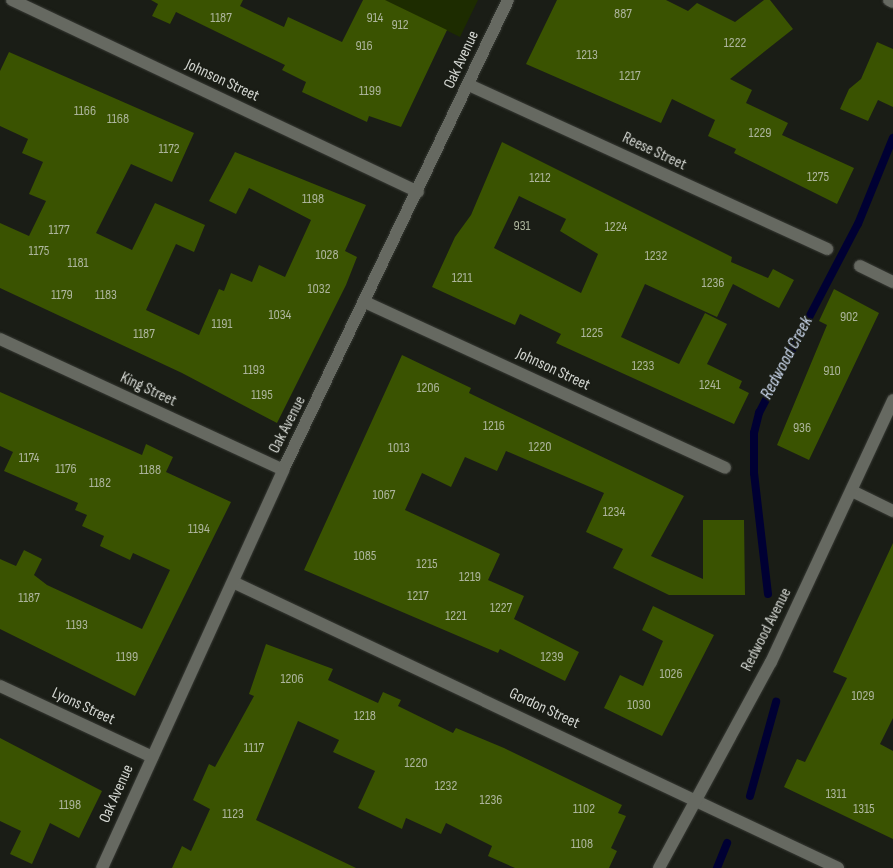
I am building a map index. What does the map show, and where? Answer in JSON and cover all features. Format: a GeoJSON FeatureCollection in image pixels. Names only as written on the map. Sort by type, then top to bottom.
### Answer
{"type":"FeatureCollection","features":[{"type":"Feature","properties":{"kind":"street","name":"Johnson Street"},"geometry":{"type":"LineString","coordinates":[[12,0],[418,192]]}},
{"type":"Feature","properties":{"kind":"street","name":"Oak Avenue"},"geometry":{"type":"LineString","coordinates":[[102,868],[234,583],[283,470],[367,303],[508,0]]}},
{"type":"Feature","properties":{"kind":"street"},"geometry":{"type":"LineString","coordinates":[[889,0],[893,2]]}},
{"type":"Feature","properties":{"kind":"street","name":"Reese Street"},"geometry":{"type":"LineString","coordinates":[[469,85],[826,249]]}},
{"type":"Feature","properties":{"kind":"street"},"geometry":{"type":"LineString","coordinates":[[860,266],[893,282]]}},
{"type":"Feature","properties":{"kind":"street","name":"Johnson Street"},"geometry":{"type":"LineString","coordinates":[[367,303],[724,468]]}},
{"type":"Feature","properties":{"kind":"street","name":"King Street"},"geometry":{"type":"LineString","coordinates":[[0,340],[283,470]]}},
{"type":"Feature","properties":{"kind":"street","name":"Redwood Avenue"},"geometry":{"type":"LineString","coordinates":[[659,868],[694,798],[771,662],[852,492],[893,400]]}},
{"type":"Feature","properties":{"kind":"street"},"geometry":{"type":"LineString","coordinates":[[852,492],[893,511]]}},
{"type":"Feature","properties":{"kind":"street","name":"Gordon Street"},"geometry":{"type":"LineString","coordinates":[[234,583],[694,798],[838,868]]}},
{"type":"Feature","properties":{"kind":"street","name":"Lyons Street"},"geometry":{"type":"LineString","coordinates":[[0,686],[152,757]]}},
{"type":"Feature","properties":{"kind":"green space"},"geometry":{"type":"Polygon","coordinates":[[[384,0],[478,0],[460,37],[384,0]]]}},
{"type":"Feature","properties":{"kind":"building"},"geometry":{"type":"Polygon","coordinates":[[[151,0],[243,0],[240,6],[284,27],[288,17],[342,42],[363,0],[385,0],[447,30],[401,127],[369,116],[367,122],[302,92],[306,82],[282,70],[285,65],[176,12],[170,24],[152,16],[158,4],[151,0]]]}},
{"type":"Feature","properties":{"kind":"building"},"geometry":{"type":"Polygon","coordinates":[[[557,0],[666,0],[688,11],[697,3],[735,22],[764,0],[770,0],[793,29],[730,79],[752,90],[746,103],[788,123],[782,135],[854,168],[837,204],[734,153],[736,149],[708,136],[715,120],[672,99],[661,123],[526,64],[557,0]]]}},
{"type":"Feature","properties":{"kind":"building"},"geometry":{"type":"Polygon","coordinates":[[[877,42],[893,49],[893,107],[878,100],[868,121],[840,109],[849,89],[861,79],[877,42]]]}},
{"type":"Feature","properties":{"kind":"building"},"geometry":{"type":"Polygon","coordinates":[[[9,52],[194,133],[172,182],[131,164],[96,233],[132,250],[155,203],[205,225],[194,252],[176,244],[146,310],[199,335],[219,289],[224,291],[231,273],[252,282],[259,265],[285,277],[311,220],[249,188],[236,214],[209,201],[235,152],[366,205],[345,251],[357,257],[346,285],[277,423],[182,373],[0,288],[0,223],[29,236],[46,201],[29,194],[43,162],[22,153],[28,139],[0,126],[0,71],[9,52]]]}},
{"type":"Feature","properties":{"kind":"building"},"geometry":{"type":"Polygon","coordinates":[[[502,142],[732,257],[731,262],[768,278],[773,269],[794,280],[779,308],[733,284],[717,317],[645,284],[621,337],[679,364],[705,313],[727,324],[707,364],[742,381],[739,388],[749,393],[734,424],[556,343],[561,334],[520,314],[515,325],[432,287],[455,237],[471,215],[502,142]],[[519,196],[494,248],[581,293],[598,254],[560,231],[566,219],[519,196]]]}},
{"type":"Feature","properties":{"kind":"building"},"geometry":{"type":"Polygon","coordinates":[[[834,289],[879,313],[809,460],[777,445],[827,325],[819,321],[834,289]]]}},
{"type":"Feature","properties":{"kind":"building"},"geometry":{"type":"Polygon","coordinates":[[[402,355],[471,388],[469,393],[684,496],[651,556],[703,579],[703,520],[744,520],[745,595],[669,595],[613,568],[623,549],[586,532],[604,493],[506,451],[497,471],[465,457],[451,487],[422,473],[405,510],[500,554],[488,580],[524,596],[514,619],[579,652],[565,681],[500,649],[498,653],[304,570],[402,355]]]}},
{"type":"Feature","properties":{"kind":"building"},"geometry":{"type":"Polygon","coordinates":[[[0,392],[142,455],[146,444],[173,457],[166,472],[231,502],[135,696],[0,629],[0,559],[16,566],[24,550],[42,559],[34,575],[47,585],[142,629],[170,570],[133,553],[130,560],[100,546],[104,536],[82,526],[87,515],[75,510],[78,503],[4,471],[13,452],[0,446],[0,392]]]}},
{"type":"Feature","properties":{"kind":"building"},"geometry":{"type":"Polygon","coordinates":[[[893,543],[893,718],[880,744],[893,751],[893,839],[784,787],[797,759],[805,762],[847,678],[833,672],[893,543]]]}},
{"type":"Feature","properties":{"kind":"building"},"geometry":{"type":"Polygon","coordinates":[[[653,606],[714,635],[662,736],[604,708],[620,675],[643,686],[663,641],[642,630],[653,606]]]}},
{"type":"Feature","properties":{"kind":"building"},"geometry":{"type":"Polygon","coordinates":[[[266,644],[333,669],[328,680],[378,703],[383,692],[401,700],[398,706],[453,733],[456,728],[504,748],[622,805],[618,813],[626,816],[611,848],[617,851],[609,868],[515,868],[488,856],[492,846],[446,823],[441,834],[406,818],[402,829],[358,808],[375,771],[333,752],[339,740],[298,721],[256,820],[356,868],[172,868],[182,846],[191,851],[210,809],[193,800],[209,764],[215,767],[254,696],[249,694],[266,644]]]}},
{"type":"Feature","properties":{"kind":"building"},"geometry":{"type":"Polygon","coordinates":[[[0,738],[102,791],[79,838],[50,823],[32,864],[10,854],[21,831],[0,821],[0,738]]]}},
{"type":"Feature","properties":{"kind":"waterway","name":"Redwood Creek"},"geometry":{"type":"LineString","coordinates":[[768,594],[754,473],[754,433],[759,413],[858,224],[893,138]]}},
{"type":"Feature","properties":{"kind":"waterway","name":"Redwood Creek"},"geometry":{"type":"LineString","coordinates":[[750,796],[776,702]]}},
{"type":"Feature","properties":{"kind":"waterway","name":"Redwood Creek"},"geometry":{"type":"LineString","coordinates":[[717,868],[727,843]]}}]}
